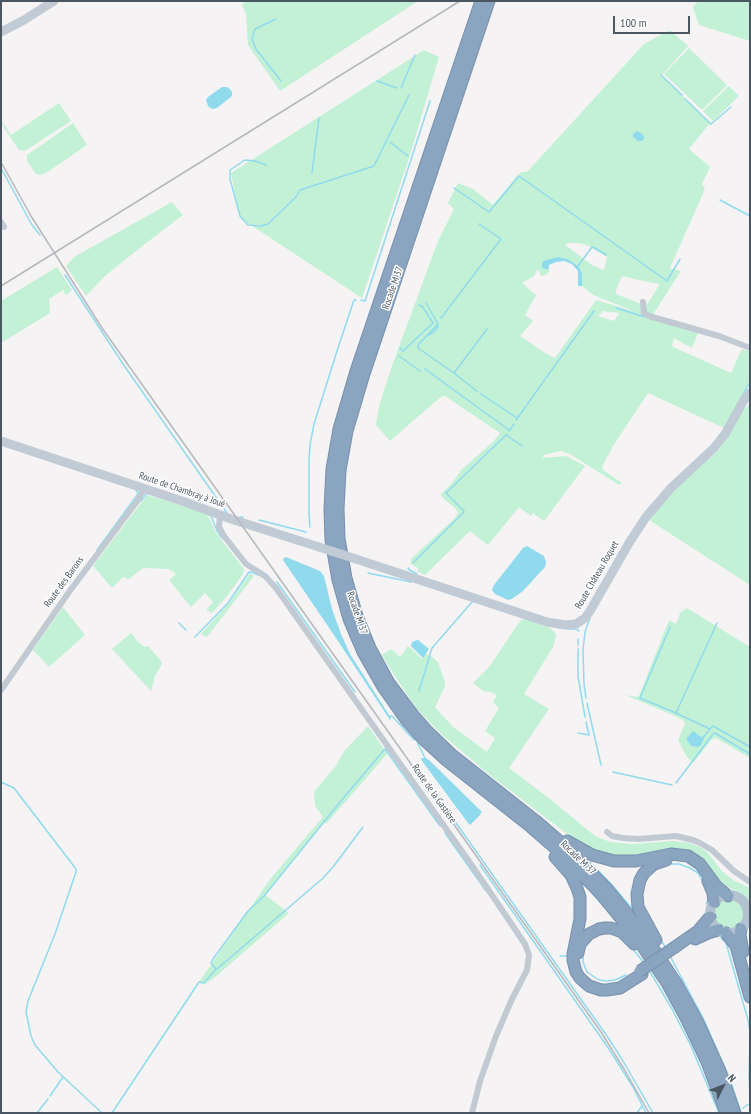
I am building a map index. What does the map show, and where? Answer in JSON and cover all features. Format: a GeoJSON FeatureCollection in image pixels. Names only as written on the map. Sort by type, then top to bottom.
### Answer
{"type":"FeatureCollection","features":[{"type":"Feature","properties":{"kind":"highway","name":"Rocade M 37"},"geometry":{"type":"LineString","coordinates":[[480,1],[343,414],[332,469],[330,519],[334,561],[346,610],[360,647],[382,687],[407,720],[430,746],[460,772],[553,846],[594,886],[624,921],[653,961],[677,1000],[713,1076],[726,1113]]}},
{"type":"Feature","properties":{"kind":"highway","name":"Rocade M 37"},"geometry":{"type":"LineString","coordinates":[[489,1],[351,416],[340,470],[338,500],[338,529],[344,574],[356,616],[372,653],[395,691],[420,723],[444,747],[473,772],[532,817],[570,850],[614,896],[648,940],[676,983],[707,1041],[734,1113]]}},
{"type":"Feature","properties":{"kind":"highway"},"geometry":{"type":"LineString","coordinates":[[512,812],[567,870],[577,888],[581,910],[573,960],[576,972],[589,986],[607,990],[620,988],[677,949],[701,936],[722,932],[736,946],[749,997]]}},
{"type":"Feature","properties":{"kind":"highway"},"geometry":{"type":"LineString","coordinates":[[532,817],[581,849],[602,858],[631,861],[671,854],[688,856],[700,864],[717,887],[728,896]]}},
{"type":"Feature","properties":{"kind":"highway"},"geometry":{"type":"LineString","coordinates":[[676,983],[676,975],[645,922],[638,907],[637,894],[640,880],[649,868],[660,862],[671,859],[686,861],[697,867],[704,876],[712,890],[714,902]]}},
{"type":"Feature","properties":{"kind":"highway"},"geometry":{"type":"LineString","coordinates":[[677,949],[698,931],[710,917]]}},
{"type":"Feature","properties":{"kind":"highway"},"geometry":{"type":"LineString","coordinates":[[746,924],[740,935],[750,978]]}},
{"type":"Feature","properties":{"kind":"highway"},"geometry":{"type":"LineString","coordinates":[[641,973],[618,984],[607,986],[597,984],[588,979],[578,964],[577,954],[580,944],[584,938],[593,931],[611,928],[622,932],[653,961]]}},
{"type":"Feature","properties":{"kind":"main road"},"geometry":{"type":"LineString","coordinates":[[723,896],[728,896],[737,898],[748,908],[746,924],[734,932],[722,932],[714,927],[710,917],[710,912],[714,902],[723,896]]}},
{"type":"Feature","properties":{"kind":"street"},"geometry":{"type":"LineString","coordinates":[[1,32],[54,1]]}},
{"type":"Feature","properties":{"kind":"street"},"geometry":{"type":"LineString","coordinates":[[643,302],[644,313],[649,316],[719,336],[750,348]]}},
{"type":"Feature","properties":{"kind":"street","name":"Route Château Roquet"},"geometry":{"type":"LineString","coordinates":[[356,559],[547,622],[560,625],[576,624],[585,618],[590,611],[629,543],[646,517],[671,488],[714,448],[725,434],[744,400],[750,393]]}},
{"type":"Feature","properties":{"kind":"street","name":"Route de Chambray à Joué"},"geometry":{"type":"LineString","coordinates":[[1,441],[356,559]]}},
{"type":"Feature","properties":{"kind":"street","name":"Route des Barons"},"geometry":{"type":"LineString","coordinates":[[1,690],[65,597],[138,500],[144,488]]}},
{"type":"Feature","properties":{"kind":"street","name":"Route de la Gastière"},"geometry":{"type":"LineString","coordinates":[[220,515],[219,527],[224,536],[246,564],[265,576],[276,588],[486,885],[525,944],[529,956],[527,970],[512,999],[494,1042],[480,1081],[472,1113]]}},
{"type":"Feature","properties":{"kind":"street"},"geometry":{"type":"LineString","coordinates":[[607,832],[612,836],[623,838],[638,839],[676,836],[693,840],[706,846],[734,871],[750,882]]}},
{"type":"Feature","properties":{"kind":"green space"},"geometry":{"type":"Polygon","coordinates":[[[245,1],[418,1],[280,91],[248,45],[246,14],[242,5],[245,1]]]}},
{"type":"Feature","properties":{"kind":"green space"},"geometry":{"type":"Polygon","coordinates":[[[698,1],[750,1],[750,41],[699,25],[693,7],[698,1]]]}},
{"type":"Feature","properties":{"kind":"green space"},"geometry":{"type":"Polygon","coordinates":[[[670,30],[688,46],[662,75],[710,123],[689,149],[710,167],[702,184],[705,189],[669,268],[681,271],[652,316],[698,333],[692,348],[674,338],[672,345],[673,347],[731,373],[742,349],[750,352],[750,382],[724,428],[648,393],[613,446],[602,467],[603,470],[622,483],[619,485],[570,454],[561,451],[543,455],[544,456],[542,458],[566,456],[585,466],[544,521],[533,513],[531,516],[519,507],[488,545],[470,531],[425,575],[417,571],[419,569],[410,563],[412,558],[455,518],[458,513],[455,508],[441,496],[442,493],[453,482],[461,470],[493,442],[500,433],[445,396],[442,396],[390,441],[376,425],[379,406],[392,366],[438,241],[454,209],[448,203],[458,183],[473,189],[493,205],[517,176],[522,172],[527,172],[644,44],[670,30]],[[568,243],[565,245],[592,265],[604,270],[607,257],[587,245],[568,243]],[[558,257],[550,261],[544,261],[545,269],[549,269],[549,272],[541,276],[538,269],[534,276],[522,283],[536,295],[525,315],[533,321],[520,336],[545,353],[555,358],[596,300],[636,312],[593,295],[582,286],[582,274],[579,268],[558,257]],[[622,276],[616,290],[616,294],[646,306],[660,284],[622,276]],[[603,311],[598,316],[614,321],[619,313],[603,311]]]}},
{"type":"Feature","properties":{"kind":"green space"},"geometry":{"type":"Polygon","coordinates":[[[689,48],[727,85],[702,110],[664,74],[689,48]]]}},
{"type":"Feature","properties":{"kind":"green space"},"geometry":{"type":"Polygon","coordinates":[[[424,50],[439,57],[409,158],[362,298],[240,218],[231,173],[424,50]]]}},
{"type":"Feature","properties":{"kind":"green space"},"geometry":{"type":"Polygon","coordinates":[[[729,86],[739,96],[713,121],[703,111],[729,86]]]}},
{"type":"Feature","properties":{"kind":"green space"},"geometry":{"type":"Polygon","coordinates":[[[59,103],[71,121],[25,151],[19,150],[1,123],[1,120],[11,135],[59,103]]]}},
{"type":"Feature","properties":{"kind":"green space"},"geometry":{"type":"Polygon","coordinates":[[[73,123],[87,145],[46,173],[40,175],[36,174],[27,161],[27,155],[73,123]]]}},
{"type":"Feature","properties":{"kind":"green space"},"geometry":{"type":"Polygon","coordinates":[[[172,202],[183,215],[105,276],[86,296],[66,266],[74,257],[172,202]]]}},
{"type":"Feature","properties":{"kind":"green space"},"geometry":{"type":"Polygon","coordinates":[[[57,267],[72,290],[66,295],[63,290],[49,299],[50,313],[1,343],[1,301],[57,267]]]}},
{"type":"Feature","properties":{"kind":"green space"},"geometry":{"type":"Polygon","coordinates":[[[750,403],[750,585],[649,520],[664,501],[687,478],[719,450],[742,412],[750,403]]]}},
{"type":"Feature","properties":{"kind":"green space"},"geometry":{"type":"Polygon","coordinates":[[[147,495],[202,512],[208,516],[216,533],[244,569],[243,574],[227,596],[212,613],[206,610],[213,602],[205,593],[191,607],[169,580],[176,574],[169,569],[143,568],[129,579],[123,577],[112,588],[93,566],[147,495]]]}},
{"type":"Feature","properties":{"kind":"green space"},"geometry":{"type":"Polygon","coordinates":[[[250,573],[254,576],[207,637],[202,635],[201,634],[230,602],[250,573]]]}},
{"type":"Feature","properties":{"kind":"green space"},"geometry":{"type":"Polygon","coordinates":[[[63,607],[85,635],[49,667],[33,650],[63,607]]]}},
{"type":"Feature","properties":{"kind":"green space"},"geometry":{"type":"Polygon","coordinates":[[[687,608],[750,647],[750,758],[716,738],[711,740],[693,763],[687,757],[678,740],[685,724],[684,721],[625,695],[639,696],[667,625],[670,620],[675,624],[680,613],[687,608]]]}},
{"type":"Feature","properties":{"kind":"green space"},"geometry":{"type":"Polygon","coordinates":[[[525,619],[550,628],[555,633],[556,637],[553,647],[524,694],[549,709],[509,768],[595,836],[610,842],[632,844],[673,841],[690,843],[702,848],[722,871],[733,880],[750,888],[750,901],[740,892],[725,886],[704,861],[600,854],[575,840],[490,775],[440,733],[417,709],[382,655],[391,649],[400,657],[408,646],[422,659],[425,653],[430,655],[438,662],[445,686],[435,707],[452,726],[487,752],[495,738],[485,731],[499,708],[493,702],[497,695],[483,691],[473,683],[490,666],[520,621],[525,619]]]}},
{"type":"Feature","properties":{"kind":"green space"},"geometry":{"type":"Polygon","coordinates":[[[131,633],[138,642],[145,647],[148,646],[161,661],[162,664],[155,676],[151,691],[112,649],[131,633]]]}},
{"type":"Feature","properties":{"kind":"green space"},"geometry":{"type":"Polygon","coordinates":[[[368,726],[387,754],[326,824],[324,822],[265,895],[289,913],[214,978],[205,984],[199,982],[271,878],[323,817],[315,806],[314,792],[335,767],[345,750],[368,726]]]}},
{"type":"Feature","properties":{"kind":"green space"},"geometry":{"type":"Polygon","coordinates":[[[729,900],[740,904],[744,915],[740,926],[729,930],[718,926],[714,915],[718,904],[729,900]]]}},
{"type":"Feature","properties":{"kind":"water"},"geometry":{"type":"Polygon","coordinates":[[[222,87],[227,87],[230,89],[232,96],[217,108],[212,109],[208,106],[206,100],[222,87]]]}},
{"type":"Feature","properties":{"kind":"water"},"geometry":{"type":"Polygon","coordinates":[[[637,131],[644,136],[642,141],[638,141],[633,137],[633,134],[637,131]]]}},
{"type":"Feature","properties":{"kind":"water"},"geometry":{"type":"Polygon","coordinates":[[[558,257],[567,259],[579,267],[582,274],[582,286],[578,285],[578,271],[572,264],[564,261],[556,262],[549,265],[549,269],[542,268],[543,261],[558,257]]]}},
{"type":"Feature","properties":{"kind":"water"},"geometry":{"type":"Polygon","coordinates":[[[527,546],[544,556],[546,562],[545,567],[523,591],[512,599],[508,600],[495,594],[492,590],[494,585],[523,548],[527,546]]]}},
{"type":"Feature","properties":{"kind":"water"},"geometry":{"type":"Polygon","coordinates":[[[286,557],[320,571],[324,576],[332,609],[350,654],[391,718],[390,720],[283,560],[286,557]]]}},
{"type":"Feature","properties":{"kind":"water"},"geometry":{"type":"Polygon","coordinates":[[[417,640],[429,649],[423,658],[411,646],[412,642],[417,640]]]}},
{"type":"Feature","properties":{"kind":"water"},"geometry":{"type":"Polygon","coordinates":[[[693,731],[704,739],[700,746],[691,746],[687,740],[693,731]]]}},
{"type":"Feature","properties":{"kind":"water"},"geometry":{"type":"Polygon","coordinates":[[[421,758],[426,758],[429,760],[482,812],[470,825],[422,761],[421,758]]]}},
{"type":"Feature","properties":{"kind":"waterway"},"geometry":{"type":"LineString","coordinates":[[276,19],[255,29],[252,39],[256,49],[281,81]]}},
{"type":"Feature","properties":{"kind":"waterway"},"geometry":{"type":"LineString","coordinates":[[401,88],[415,55]]}},
{"type":"Feature","properties":{"kind":"waterway"},"geometry":{"type":"LineString","coordinates":[[661,75],[682,95]]}},
{"type":"Feature","properties":{"kind":"waterway"},"geometry":{"type":"LineString","coordinates":[[377,81],[397,88]]}},
{"type":"Feature","properties":{"kind":"waterway"},"geometry":{"type":"LineString","coordinates":[[266,165],[255,161],[245,160],[230,170],[230,179],[240,216],[248,225],[261,226],[268,224],[296,197],[300,190],[374,166],[409,95]]}},
{"type":"Feature","properties":{"kind":"waterway"},"geometry":{"type":"LineString","coordinates":[[685,99],[711,124],[731,107]]}},
{"type":"Feature","properties":{"kind":"waterway"},"geometry":{"type":"LineString","coordinates":[[361,300],[365,301],[430,101]]}},
{"type":"Feature","properties":{"kind":"waterway"},"geometry":{"type":"LineString","coordinates":[[312,173],[319,118]]}},
{"type":"Feature","properties":{"kind":"waterway"},"geometry":{"type":"LineString","coordinates":[[390,142],[408,156]]}},
{"type":"Feature","properties":{"kind":"waterway"},"geometry":{"type":"LineString","coordinates":[[1,168],[32,225],[40,235]]}},
{"type":"Feature","properties":{"kind":"waterway"},"geometry":{"type":"LineString","coordinates":[[454,188],[489,212],[519,176],[667,281],[680,259]]}},
{"type":"Feature","properties":{"kind":"waterway"},"geometry":{"type":"LineString","coordinates":[[720,200],[750,216]]}},
{"type":"Feature","properties":{"kind":"waterway"},"geometry":{"type":"LineString","coordinates":[[441,318],[501,239],[479,224]]}},
{"type":"Feature","properties":{"kind":"waterway"},"geometry":{"type":"LineString","coordinates":[[578,266],[592,247],[606,255]]}},
{"type":"Feature","properties":{"kind":"waterway"},"geometry":{"type":"LineString","coordinates":[[65,275],[123,364],[227,513]]}},
{"type":"Feature","properties":{"kind":"waterway"},"geometry":{"type":"LineString","coordinates":[[310,527],[309,461],[314,424],[354,300],[356,300]]}},
{"type":"Feature","properties":{"kind":"waterway"},"geometry":{"type":"LineString","coordinates":[[426,303],[438,324],[418,345],[418,348],[454,373],[487,329]]}},
{"type":"Feature","properties":{"kind":"waterway"},"geometry":{"type":"LineString","coordinates":[[400,348],[403,351],[433,323],[422,306],[419,305]]}},
{"type":"Feature","properties":{"kind":"waterway"},"geometry":{"type":"LineString","coordinates":[[616,308],[645,317]]}},
{"type":"Feature","properties":{"kind":"waterway"},"geometry":{"type":"LineString","coordinates":[[516,420],[594,311]]}},
{"type":"Feature","properties":{"kind":"waterway"},"geometry":{"type":"LineString","coordinates":[[428,335],[434,332],[438,326]]}},
{"type":"Feature","properties":{"kind":"waterway"},"geometry":{"type":"LineString","coordinates":[[399,356],[420,371]]}},
{"type":"Feature","properties":{"kind":"waterway"},"geometry":{"type":"LineString","coordinates":[[425,369],[509,430]]}},
{"type":"Feature","properties":{"kind":"waterway"},"geometry":{"type":"LineString","coordinates":[[454,373],[478,392]]}},
{"type":"Feature","properties":{"kind":"waterway"},"geometry":{"type":"LineString","coordinates":[[742,396],[750,382]]}},
{"type":"Feature","properties":{"kind":"waterway"},"geometry":{"type":"LineString","coordinates":[[481,394],[517,418]]}},
{"type":"Feature","properties":{"kind":"waterway"},"geometry":{"type":"LineString","coordinates":[[509,431],[514,424]]}},
{"type":"Feature","properties":{"kind":"waterway"},"geometry":{"type":"LineString","coordinates":[[413,563],[464,511],[446,493],[507,434]]}},
{"type":"Feature","properties":{"kind":"waterway"},"geometry":{"type":"LineString","coordinates":[[506,435],[522,446]]}},
{"type":"Feature","properties":{"kind":"waterway"},"geometry":{"type":"LineString","coordinates":[[97,550],[138,494],[136,490]]}},
{"type":"Feature","properties":{"kind":"waterway"},"geometry":{"type":"LineString","coordinates":[[141,501],[147,493]]}},
{"type":"Feature","properties":{"kind":"waterway"},"geometry":{"type":"LineString","coordinates":[[211,516],[217,531],[222,538]]}},
{"type":"Feature","properties":{"kind":"waterway"},"geometry":{"type":"LineString","coordinates":[[259,520],[306,532]]}},
{"type":"Feature","properties":{"kind":"waterway"},"geometry":{"type":"LineString","coordinates":[[409,568],[408,569],[417,574]]}},
{"type":"Feature","properties":{"kind":"waterway"},"geometry":{"type":"LineString","coordinates":[[195,637],[228,603],[249,572],[258,575]]}},
{"type":"Feature","properties":{"kind":"waterway"},"geometry":{"type":"LineString","coordinates":[[368,573],[411,582]]}},
{"type":"Feature","properties":{"kind":"waterway"},"geometry":{"type":"LineString","coordinates":[[277,582],[355,692]]}},
{"type":"Feature","properties":{"kind":"waterway"},"geometry":{"type":"LineString","coordinates":[[419,691],[432,648],[472,602]]}},
{"type":"Feature","properties":{"kind":"waterway"},"geometry":{"type":"LineString","coordinates":[[586,698],[583,650],[585,632],[590,618]]}},
{"type":"Feature","properties":{"kind":"waterway"},"geometry":{"type":"LineString","coordinates":[[179,623],[186,630]]}},
{"type":"Feature","properties":{"kind":"waterway"},"geometry":{"type":"LineString","coordinates":[[676,713],[717,623]]}},
{"type":"Feature","properties":{"kind":"waterway"},"geometry":{"type":"LineString","coordinates":[[670,627],[640,698],[710,729],[702,739]]}},
{"type":"Feature","properties":{"kind":"waterway"},"geometry":{"type":"LineString","coordinates":[[568,629],[577,629],[579,631]]}},
{"type":"Feature","properties":{"kind":"waterway"},"geometry":{"type":"LineString","coordinates":[[578,639],[578,645]]}},
{"type":"Feature","properties":{"kind":"waterway"},"geometry":{"type":"LineString","coordinates":[[578,649],[578,676],[585,717]]}},
{"type":"Feature","properties":{"kind":"waterway"},"geometry":{"type":"LineString","coordinates":[[587,703],[601,765]]}},
{"type":"Feature","properties":{"kind":"waterway"},"geometry":{"type":"LineString","coordinates":[[390,716],[393,717],[414,740]]}},
{"type":"Feature","properties":{"kind":"waterway"},"geometry":{"type":"LineString","coordinates":[[578,733],[589,735],[586,722]]}},
{"type":"Feature","properties":{"kind":"waterway"},"geometry":{"type":"LineString","coordinates":[[710,729],[713,726],[750,747]]}},
{"type":"Feature","properties":{"kind":"waterway"},"geometry":{"type":"LineString","coordinates":[[676,783],[715,733],[750,754]]}},
{"type":"Feature","properties":{"kind":"waterway"},"geometry":{"type":"LineString","coordinates":[[418,744],[425,758]]}},
{"type":"Feature","properties":{"kind":"waterway"},"geometry":{"type":"LineString","coordinates":[[112,1113],[199,982],[204,983],[216,969],[211,963],[213,959],[248,911],[265,895],[385,749],[440,826]]}},
{"type":"Feature","properties":{"kind":"waterway"},"geometry":{"type":"LineString","coordinates":[[613,772],[672,785]]}},
{"type":"Feature","properties":{"kind":"waterway"},"geometry":{"type":"LineString","coordinates":[[1,782],[14,788],[76,869],[55,934],[28,1001],[26,1012],[31,1036],[35,1045],[58,1072],[102,1113]]}},
{"type":"Feature","properties":{"kind":"waterway"},"geometry":{"type":"LineString","coordinates":[[429,785],[607,1036],[653,1113]]}},
{"type":"Feature","properties":{"kind":"waterway"},"geometry":{"type":"LineString","coordinates":[[217,969],[322,879],[333,867],[363,827]]}},
{"type":"Feature","properties":{"kind":"waterway"},"geometry":{"type":"LineString","coordinates":[[445,833],[486,891]]}},
{"type":"Feature","properties":{"kind":"waterway"},"geometry":{"type":"LineString","coordinates":[[586,858],[613,886],[634,911]]}},
{"type":"Feature","properties":{"kind":"waterway"},"geometry":{"type":"LineString","coordinates":[[668,864],[679,864],[690,868],[698,873],[703,882]]}},
{"type":"Feature","properties":{"kind":"waterway"},"geometry":{"type":"LineString","coordinates":[[480,865],[609,1049],[633,1087],[646,1113]]}},
{"type":"Feature","properties":{"kind":"waterway"},"geometry":{"type":"LineString","coordinates":[[593,894],[605,908]]}},
{"type":"Feature","properties":{"kind":"waterway"},"geometry":{"type":"LineString","coordinates":[[706,904],[709,898]]}},
{"type":"Feature","properties":{"kind":"waterway"},"geometry":{"type":"LineString","coordinates":[[721,938],[726,943],[748,1020],[750,1033],[750,1100]]}},
{"type":"Feature","properties":{"kind":"waterway"},"geometry":{"type":"LineString","coordinates":[[660,939],[666,948]]}},
{"type":"Feature","properties":{"kind":"waterway"},"geometry":{"type":"LineString","coordinates":[[633,949],[644,963]]}},
{"type":"Feature","properties":{"kind":"waterway"},"geometry":{"type":"LineString","coordinates":[[583,953],[583,962],[587,972],[599,980],[615,980],[626,975]]}},
{"type":"Feature","properties":{"kind":"waterway"},"geometry":{"type":"LineString","coordinates":[[560,956],[568,956]]}},
{"type":"Feature","properties":{"kind":"waterway"},"geometry":{"type":"LineString","coordinates":[[670,956],[703,1018],[730,1079],[741,1113]]}},
{"type":"Feature","properties":{"kind":"waterway"},"geometry":{"type":"LineString","coordinates":[[649,970],[672,1009],[691,1046],[719,1113]]}},
{"type":"Feature","properties":{"kind":"waterway"},"geometry":{"type":"LineString","coordinates":[[50,1096],[63,1077]]}},
{"type":"Feature","properties":{"kind":"waterway"},"geometry":{"type":"LineString","coordinates":[[37,1113],[48,1099]]}},
{"type":"Feature","properties":{"kind":"waterway"},"geometry":{"type":"LineString","coordinates":[[743,1108],[749,1104]]}},
{"type":"Feature","properties":{"kind":"waterway"},"geometry":{"type":"LineString","coordinates":[[637,1113],[642,1106]]}},
{"type":"Feature","properties":{"kind":"railway"},"geometry":{"type":"LineString","coordinates":[[1,286],[460,1]]}},
{"type":"Feature","properties":{"kind":"railway"},"geometry":{"type":"LineString","coordinates":[[1,162],[31,216],[102,328],[601,1032],[649,1113]]}}]}
